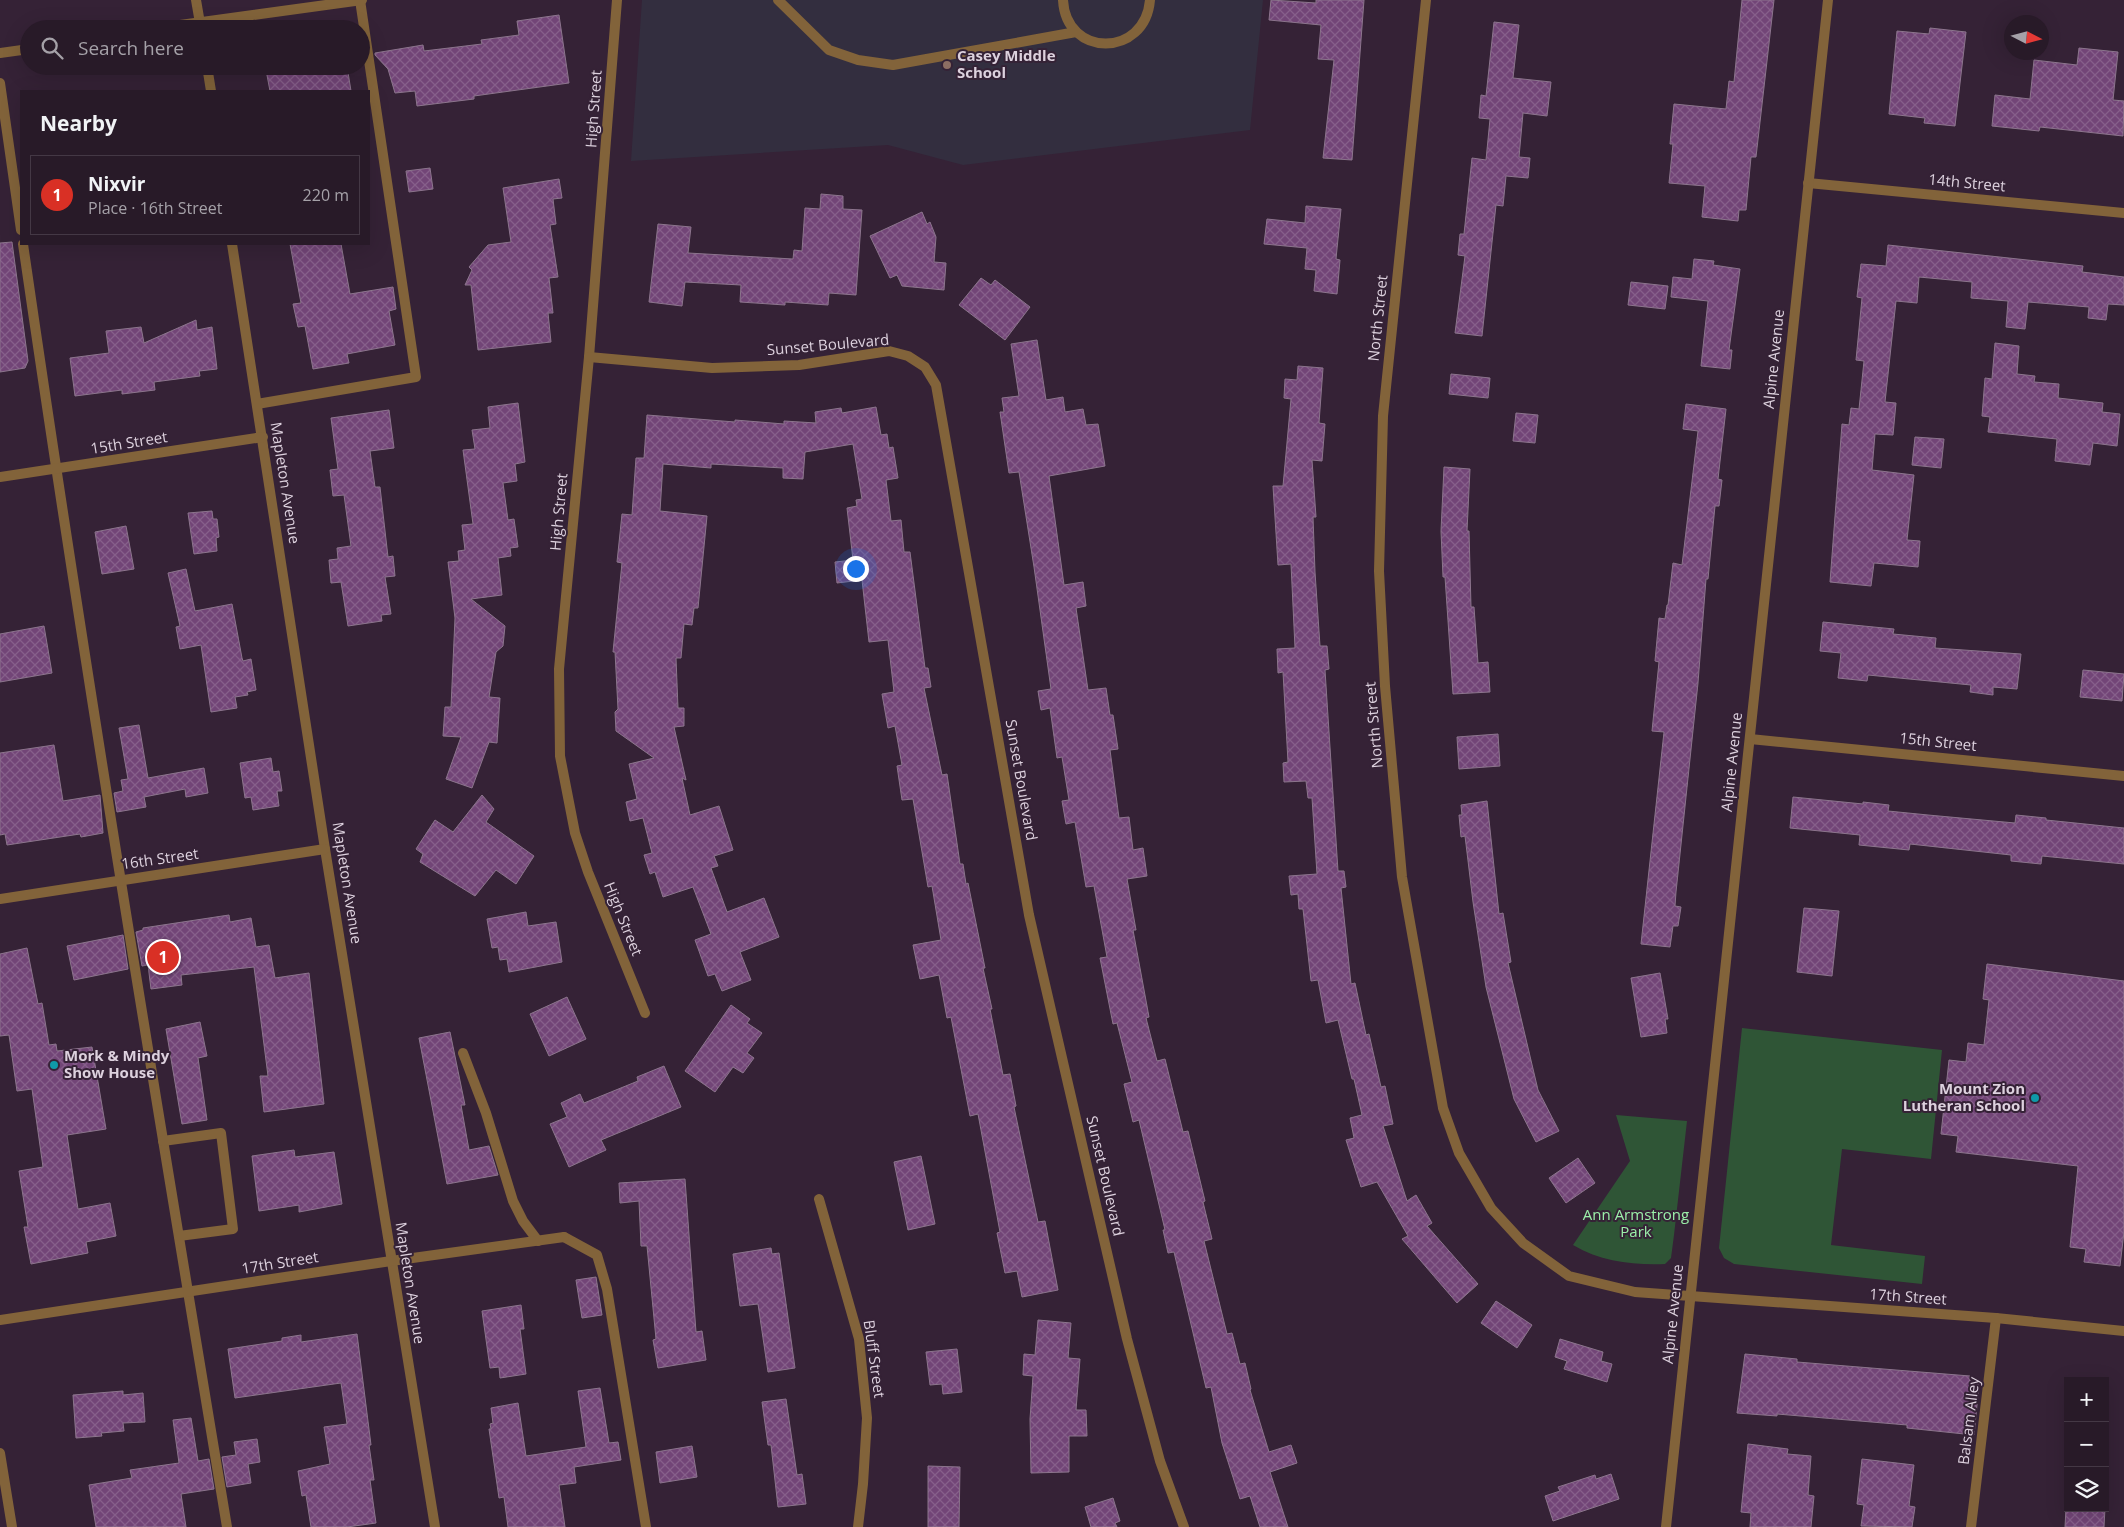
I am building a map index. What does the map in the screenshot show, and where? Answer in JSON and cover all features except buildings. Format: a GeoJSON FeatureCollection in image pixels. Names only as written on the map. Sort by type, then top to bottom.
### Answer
{"type":"FeatureCollection","features":[{"type":"Feature","properties":{"kind":"street"},"geometry":{"type":"LineString","coordinates":[[196,0],[199,20]]}},
{"type":"Feature","properties":{"kind":"street"},"geometry":{"type":"LineString","coordinates":[[232,20],[361,0],[364,20]]}},
{"type":"Feature","properties":{"kind":"street","name":"High Street"},"geometry":{"type":"LineString","coordinates":[[617,0],[589,358],[559,669],[560,756],[575,833],[588,872],[645,1013]]}},
{"type":"Feature","properties":{"kind":"street"},"geometry":{"type":"LineString","coordinates":[[778,0],[829,50],[858,60],[892,65],[1076,32]]}},
{"type":"Feature","properties":{"kind":"street"},"geometry":{"type":"LineString","coordinates":[[1063,0],[1068,21],[1076,32],[1089,40],[1103,44],[1118,43],[1132,36],[1143,25],[1149,12],[1150,0]]}},
{"type":"Feature","properties":{"kind":"street","name":"North Street"},"geometry":{"type":"LineString","coordinates":[[1426,0],[1383,416],[1379,570],[1385,686],[1402,877],[1443,1108],[1458,1153],[1491,1208],[1523,1243],[1569,1276],[1635,1292],[1689,1296]]}},
{"type":"Feature","properties":{"kind":"street","name":"Alpine Avenue"},"geometry":{"type":"LineString","coordinates":[[1666,1527],[1828,0]]}},
{"type":"Feature","properties":{"kind":"street"},"geometry":{"type":"LineString","coordinates":[[0,54],[20,51]]}},
{"type":"Feature","properties":{"kind":"street"},"geometry":{"type":"LineString","coordinates":[[257,404],[416,377],[370,62]]}},
{"type":"Feature","properties":{"kind":"street"},"geometry":{"type":"LineString","coordinates":[[208,75],[211,90]]}},
{"type":"Feature","properties":{"kind":"street"},"geometry":{"type":"LineString","coordinates":[[0,83],[20,223]]}},
{"type":"Feature","properties":{"kind":"street","name":"14th Street"},"geometry":{"type":"LineString","coordinates":[[1808,183],[2124,213]]}},
{"type":"Feature","properties":{"kind":"street"},"geometry":{"type":"LineString","coordinates":[[23,245],[120,880],[227,1527]]}},
{"type":"Feature","properties":{"kind":"street","name":"Mapleton Avenue"},"geometry":{"type":"LineString","coordinates":[[232,245],[326,849],[360,1053],[391,1261],[435,1527]]}},
{"type":"Feature","properties":{"kind":"street","name":"Sunset Boulevard"},"geometry":{"type":"LineString","coordinates":[[589,358],[712,368],[799,365],[889,351],[908,356],[925,367],[936,385],[1029,915],[1127,1339],[1160,1461],[1184,1527]]}},
{"type":"Feature","properties":{"kind":"street","name":"15th Street"},"geometry":{"type":"LineString","coordinates":[[0,477],[56,470],[263,436]]}},
{"type":"Feature","properties":{"kind":"street","name":"15th Street"},"geometry":{"type":"LineString","coordinates":[[1750,739],[2124,776]]}},
{"type":"Feature","properties":{"kind":"street","name":"16th Street"},"geometry":{"type":"LineString","coordinates":[[0,899],[326,849]]}},
{"type":"Feature","properties":{"kind":"street"},"geometry":{"type":"LineString","coordinates":[[463,1053],[486,1113],[513,1201],[523,1221],[538,1241]]}},
{"type":"Feature","properties":{"kind":"street"},"geometry":{"type":"LineString","coordinates":[[163,1141],[220,1133],[233,1229],[179,1236]]}},
{"type":"Feature","properties":{"kind":"street","name":"Bluff Street"},"geometry":{"type":"LineString","coordinates":[[819,1199],[859,1339],[867,1418],[858,1527]]}},
{"type":"Feature","properties":{"kind":"street","name":"17th Street"},"geometry":{"type":"LineString","coordinates":[[0,1320],[391,1261],[564,1238],[597,1255],[607,1289],[646,1527]]}},
{"type":"Feature","properties":{"kind":"street","name":"17th Street"},"geometry":{"type":"LineString","coordinates":[[1689,1296],[1996,1318],[2124,1331]]}},
{"type":"Feature","properties":{"kind":"street","name":"Balsam Alley"},"geometry":{"type":"LineString","coordinates":[[1971,1527],[1996,1318]]}},
{"type":"Feature","properties":{"kind":"street"},"geometry":{"type":"LineString","coordinates":[[0,1453],[12,1527]]}},
{"type":"Feature","properties":{"kind":"shaded area","name":"Casey Middle School"},"geometry":{"type":"Polygon","coordinates":[[[642,0],[1263,0],[1250,130],[963,165],[888,145],[631,161],[642,0]]]}},
{"type":"Feature","properties":{"kind":"green space"},"geometry":{"type":"Polygon","coordinates":[[[1742,1028],[1942,1050],[1931,1159],[1842,1149],[1831,1245],[1925,1256],[1922,1284],[1734,1264],[1724,1258],[1719,1248],[1742,1028]]]}},
{"type":"Feature","properties":{"kind":"green space","name":"Ann Armstrong Park"},"geometry":{"type":"Polygon","coordinates":[[[1616,1115],[1687,1121],[1671,1258],[1665,1264],[1641,1264],[1606,1259],[1573,1245],[1630,1161],[1616,1115]]]}},
{"type":"Feature","properties":{"kind":"place","name":"Casey Middle School"},"geometry":{"type":"Point","coordinates":[947,65]}},
{"type":"Feature","properties":{"kind":"place","name":"Nixvir"},"geometry":{"type":"Point","coordinates":[163,957]}},
{"type":"Feature","properties":{"kind":"place","name":"Mork & Mindy Show House"},"geometry":{"type":"Point","coordinates":[54,1065]}},
{"type":"Feature","properties":{"kind":"place","name":"Mount Zion Lutheran School"},"geometry":{"type":"Point","coordinates":[2035,1098]}}]}
